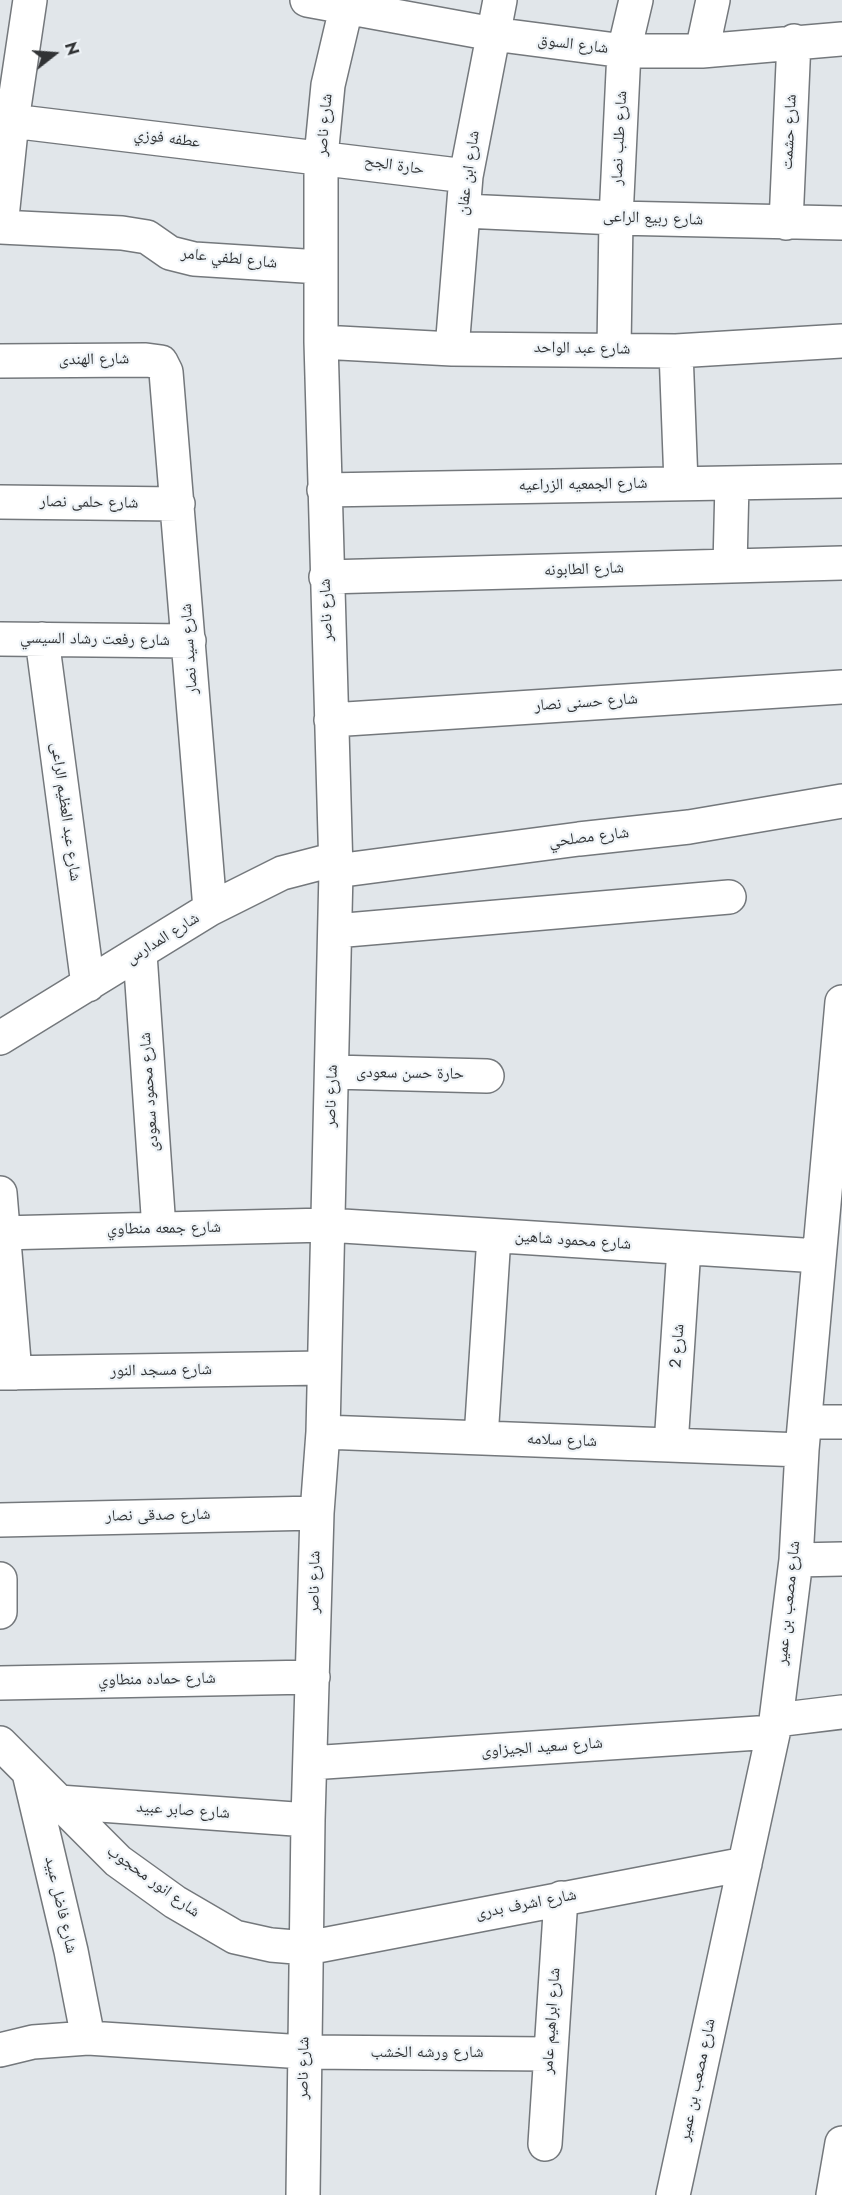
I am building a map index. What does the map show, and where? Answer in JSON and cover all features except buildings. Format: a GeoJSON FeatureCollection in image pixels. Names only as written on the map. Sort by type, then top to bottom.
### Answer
{"type":"FeatureCollection","features":[{"type":"Feature","properties":{"kind":"street"},"geometry":{"type":"LineString","coordinates":[[1,227],[12,121],[30,0]]}},
{"type":"Feature","properties":{"kind":"street","name":"شارع السوق"},"geometry":{"type":"LineString","coordinates":[[307,0],[347,4],[493,34],[624,51],[702,51],[794,41],[842,39]]}},
{"type":"Feature","properties":{"kind":"street","name":"شارع ابن عفان"},"geometry":{"type":"LineString","coordinates":[[452,349],[466,176],[500,0]]}},
{"type":"Feature","properties":{"kind":"street","name":"شارع طلب نصار"},"geometry":{"type":"LineString","coordinates":[[614,349],[616,219],[624,51],[636,0]]}},
{"type":"Feature","properties":{"kind":"street"},"geometry":{"type":"LineString","coordinates":[[702,51],[713,0]]}},
{"type":"Feature","properties":{"kind":"street","name":"شارع ناصر"},"geometry":{"type":"LineString","coordinates":[[303,2195],[308,1820],[317,1513],[323,1432],[336,865],[324,490],[320,267],[321,157],[328,85],[347,4]]}},
{"type":"Feature","properties":{"kind":"street","name":"شارع حشمت"},"geometry":{"type":"LineString","coordinates":[[786,223],[794,41]]}},
{"type":"Feature","properties":{"kind":"street","name":"عطفه فوزي"},"geometry":{"type":"LineString","coordinates":[[12,121],[321,157]]}},
{"type":"Feature","properties":{"kind":"street","name":"حارة الجح"},"geometry":{"type":"LineString","coordinates":[[321,157],[466,176]]}},
{"type":"Feature","properties":{"kind":"street","name":"شارع ربيع الراعى"},"geometry":{"type":"LineString","coordinates":[[464,211],[616,219],[842,223]]}},
{"type":"Feature","properties":{"kind":"street","name":"شارع لطفي عامر"},"geometry":{"type":"LineString","coordinates":[[1,227],[122,233],[147,237],[170,253],[194,259],[320,267]]}},
{"type":"Feature","properties":{"kind":"street","name":"شارع عبد الواحد"},"geometry":{"type":"LineString","coordinates":[[321,342],[452,349],[676,351],[842,341]]}},
{"type":"Feature","properties":{"kind":"street"},"geometry":{"type":"LineString","coordinates":[[676,351],[681,483]]}},
{"type":"Feature","properties":{"kind":"street","name":"شارع الهندى"},"geometry":{"type":"LineString","coordinates":[[0,361],[146,360],[161,362],[166,372],[169,388]]}},
{"type":"Feature","properties":{"kind":"street","name":"شارع سيد نصار"},"geometry":{"type":"LineString","coordinates":[[169,388],[210,909]]}},
{"type":"Feature","properties":{"kind":"street","name":"شارع الجمعيه الزراعيه"},"geometry":{"type":"LineString","coordinates":[[324,490],[842,481]]}},
{"type":"Feature","properties":{"kind":"street"},"geometry":{"type":"LineString","coordinates":[[730,566],[732,483]]}},
{"type":"Feature","properties":{"kind":"street","name":"شارع حلمى نصار"},"geometry":{"type":"LineString","coordinates":[[0,502],[178,504]]}},
{"type":"Feature","properties":{"kind":"street","name":"شارع الطابونه"},"geometry":{"type":"LineString","coordinates":[[326,577],[842,563]]}},
{"type":"Feature","properties":{"kind":"street","name":"شارع رفعت رشاد السيسي"},"geometry":{"type":"LineString","coordinates":[[0,639],[189,641]]}},
{"type":"Feature","properties":{"kind":"street","name":"شارع عبد العظيم الراعى"},"geometry":{"type":"LineString","coordinates":[[42,639],[88,985]]}},
{"type":"Feature","properties":{"kind":"street","name":"شارع حسنى نصار"},"geometry":{"type":"LineString","coordinates":[[331,720],[842,687]]}},
{"type":"Feature","properties":{"kind":"street","name":"شارع مصلحي"},"geometry":{"type":"LineString","coordinates":[[336,865],[689,827],[842,801]]}},
{"type":"Feature","properties":{"kind":"street","name":"شارع المدارس"},"geometry":{"type":"LineString","coordinates":[[0,1038],[210,909],[282,873],[336,865]]}},
{"type":"Feature","properties":{"kind":"street"},"geometry":{"type":"LineString","coordinates":[[335,931],[729,897]]}},
{"type":"Feature","properties":{"kind":"street","name":"شارع محمود سعودى"},"geometry":{"type":"LineString","coordinates":[[140,954],[159,1229]]}},
{"type":"Feature","properties":{"kind":"street","name":"شارع مصعب بن عمير"},"geometry":{"type":"LineString","coordinates":[[673,2195],[774,1726],[796,1560],[803,1436],[829,1293],[819,1256],[836,1126],[842,1002]]}},
{"type":"Feature","properties":{"kind":"street","name":"حارة حسن سعودى"},"geometry":{"type":"LineString","coordinates":[[333,1072],[487,1076]]}},
{"type":"Feature","properties":{"kind":"street"},"geometry":{"type":"LineString","coordinates":[[0,1193],[8,1373]]}},
{"type":"Feature","properties":{"kind":"street","name":"شارع جمعه منطاوي"},"geometry":{"type":"LineString","coordinates":[[2,1233],[327,1225]]}},
{"type":"Feature","properties":{"kind":"street","name":"شارع محمود شاهين"},"geometry":{"type":"LineString","coordinates":[[327,1225],[819,1256]]}},
{"type":"Feature","properties":{"kind":"street"},"geometry":{"type":"LineString","coordinates":[[481,1438],[494,1236]]}},
{"type":"Feature","properties":{"kind":"street","name":"شارع 2"},"geometry":{"type":"LineString","coordinates":[[671,1445],[684,1248]]}},
{"type":"Feature","properties":{"kind":"street","name":"شارع مسجد النور"},"geometry":{"type":"LineString","coordinates":[[8,1373],[323,1368]]}},
{"type":"Feature","properties":{"kind":"street","name":"شارع سلامه"},"geometry":{"type":"LineString","coordinates":[[323,1432],[671,1445],[803,1436],[842,1422]]}},
{"type":"Feature","properties":{"kind":"street","name":"شارع صدقى نصار"},"geometry":{"type":"LineString","coordinates":[[0,1520],[317,1513]]}},
{"type":"Feature","properties":{"kind":"street"},"geometry":{"type":"LineString","coordinates":[[796,1560],[842,1559]]}},
{"type":"Feature","properties":{"kind":"street"},"geometry":{"type":"LineString","coordinates":[[0,1580],[0,1611]]}},
{"type":"Feature","properties":{"kind":"street","name":"شارع حماده منطاوي"},"geometry":{"type":"LineString","coordinates":[[0,1683],[313,1677]]}},
{"type":"Feature","properties":{"kind":"street","name":"شارع سعيد الجيزاوى"},"geometry":{"type":"LineString","coordinates":[[310,1763],[774,1726],[842,1712]]}},
{"type":"Feature","properties":{"kind":"street","name":"شارع انور محجوب"},"geometry":{"type":"LineString","coordinates":[[0,1743],[118,1861],[175,1902],[235,1937],[271,1946],[307,1948]]}},
{"type":"Feature","properties":{"kind":"street","name":"شارع فاضل عبيد"},"geometry":{"type":"LineString","coordinates":[[29,1772],[84,2012],[87,2038]]}},
{"type":"Feature","properties":{"kind":"street","name":"شارع صابر عبيد"},"geometry":{"type":"LineString","coordinates":[[58,1802],[308,1820]]}},
{"type":"Feature","properties":{"kind":"street","name":"شارع اشرف بدرى"},"geometry":{"type":"LineString","coordinates":[[307,1948],[745,1864]]}},
{"type":"Feature","properties":{"kind":"street","name":"شارع ابراهيم عامر"},"geometry":{"type":"LineString","coordinates":[[545,2144],[549,2054],[561,1898]]}},
{"type":"Feature","properties":{"kind":"street"},"geometry":{"type":"LineString","coordinates":[[0,2050],[33,2042],[87,2038],[304,2052]]}},
{"type":"Feature","properties":{"kind":"street","name":"شارع ورشه الخشب"},"geometry":{"type":"LineString","coordinates":[[304,2052],[549,2054]]}},
{"type":"Feature","properties":{"kind":"street"},"geometry":{"type":"LineString","coordinates":[[833,2195],[842,2143]]}}]}
